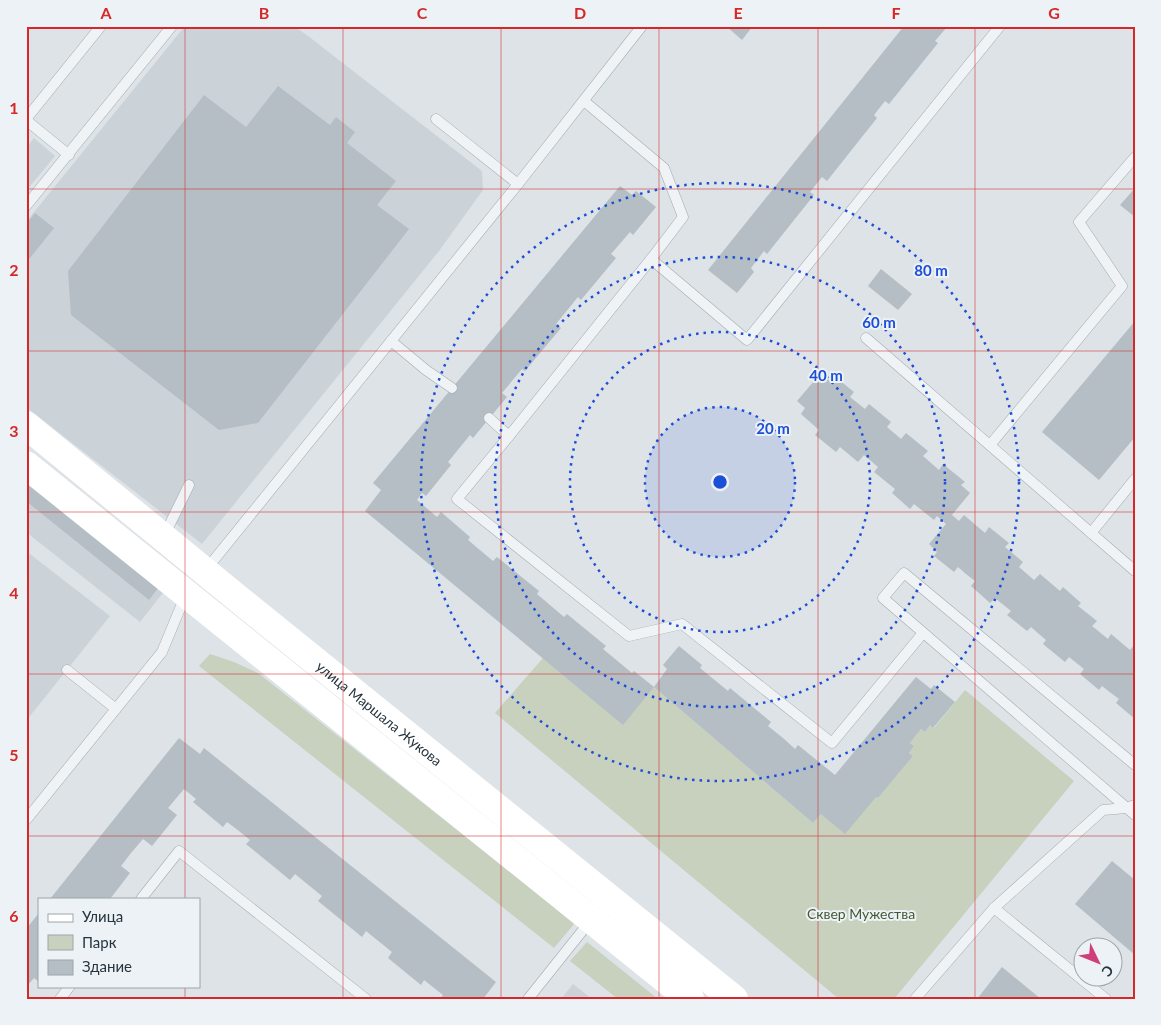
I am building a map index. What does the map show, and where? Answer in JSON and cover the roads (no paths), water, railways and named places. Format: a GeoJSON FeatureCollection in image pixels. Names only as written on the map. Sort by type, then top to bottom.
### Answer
{"type":"FeatureCollection","features":[{"type":"Feature","properties":{"kind":"street","name":"улица Маршала Жукова"},"geometry":{"type":"LineString","coordinates":[[26,425],[734,999]]}},
{"type":"Feature","properties":{"kind":"street","name":"улица Маршала Жукова"},"geometry":{"type":"LineString","coordinates":[[26,465],[690,999]]}},
{"type":"Feature","properties":{"kind":"street"},"geometry":{"type":"LineString","coordinates":[[186,594],[205,571]]}},
{"type":"Feature","properties":{"kind":"lane"},"geometry":{"type":"LineString","coordinates":[[69,155],[26,120],[100,26]]}},
{"type":"Feature","properties":{"kind":"lane"},"geometry":{"type":"LineString","coordinates":[[26,206],[172,26]]}},
{"type":"Feature","properties":{"kind":"lane"},"geometry":{"type":"LineString","coordinates":[[205,571],[518,184],[642,26]]}},
{"type":"Feature","properties":{"kind":"lane"},"geometry":{"type":"LineString","coordinates":[[651,259],[747,340],[1000,26]]}},
{"type":"Feature","properties":{"kind":"lane"},"geometry":{"type":"LineString","coordinates":[[584,101],[664,168],[683,217],[457,499],[629,636],[682,624],[832,743],[923,633]]}},
{"type":"Feature","properties":{"kind":"lane"},"geometry":{"type":"LineString","coordinates":[[436,119],[518,184]]}},
{"type":"Feature","properties":{"kind":"lane"},"geometry":{"type":"LineString","coordinates":[[990,445],[1122,286],[1078,222],[1135,156]]}},
{"type":"Feature","properties":{"kind":"lane"},"geometry":{"type":"LineString","coordinates":[[866,338],[1135,572]]}},
{"type":"Feature","properties":{"kind":"lane"},"geometry":{"type":"LineString","coordinates":[[391,341],[426,370],[452,388]]}},
{"type":"Feature","properties":{"kind":"lane"},"geometry":{"type":"LineString","coordinates":[[489,418],[509,436]]}},
{"type":"Feature","properties":{"kind":"lane"},"geometry":{"type":"LineString","coordinates":[[1091,533],[1135,480]]}},
{"type":"Feature","properties":{"kind":"lane"},"geometry":{"type":"LineString","coordinates":[[164,537],[189,485]]}},
{"type":"Feature","properties":{"kind":"lane"},"geometry":{"type":"LineString","coordinates":[[1132,809],[883,598],[904,573],[1135,765]]}},
{"type":"Feature","properties":{"kind":"lane"},"geometry":{"type":"LineString","coordinates":[[26,820],[162,652],[186,594]]}},
{"type":"Feature","properties":{"kind":"lane"},"geometry":{"type":"LineString","coordinates":[[67,670],[116,709]]}},
{"type":"Feature","properties":{"kind":"lane"},"geometry":{"type":"LineString","coordinates":[[915,999],[994,908],[1103,810],[1132,809]]}},
{"type":"Feature","properties":{"kind":"lane"},"geometry":{"type":"LineString","coordinates":[[142,898],[180,851],[366,999]]}},
{"type":"Feature","properties":{"kind":"lane"},"geometry":{"type":"LineString","coordinates":[[994,908],[1106,999]]}},
{"type":"Feature","properties":{"kind":"lane"},"geometry":{"type":"LineString","coordinates":[[528,999],[591,920]]}},
{"type":"Feature","properties":{"kind":"lane"},"geometry":{"type":"LineString","coordinates":[[60,999],[68,988]]}},
{"type":"Feature","properties":{"kind":"park label","name":"Сквер Мужества"},"geometry":{"type":"Point","coordinates":[861,913]}}]}
